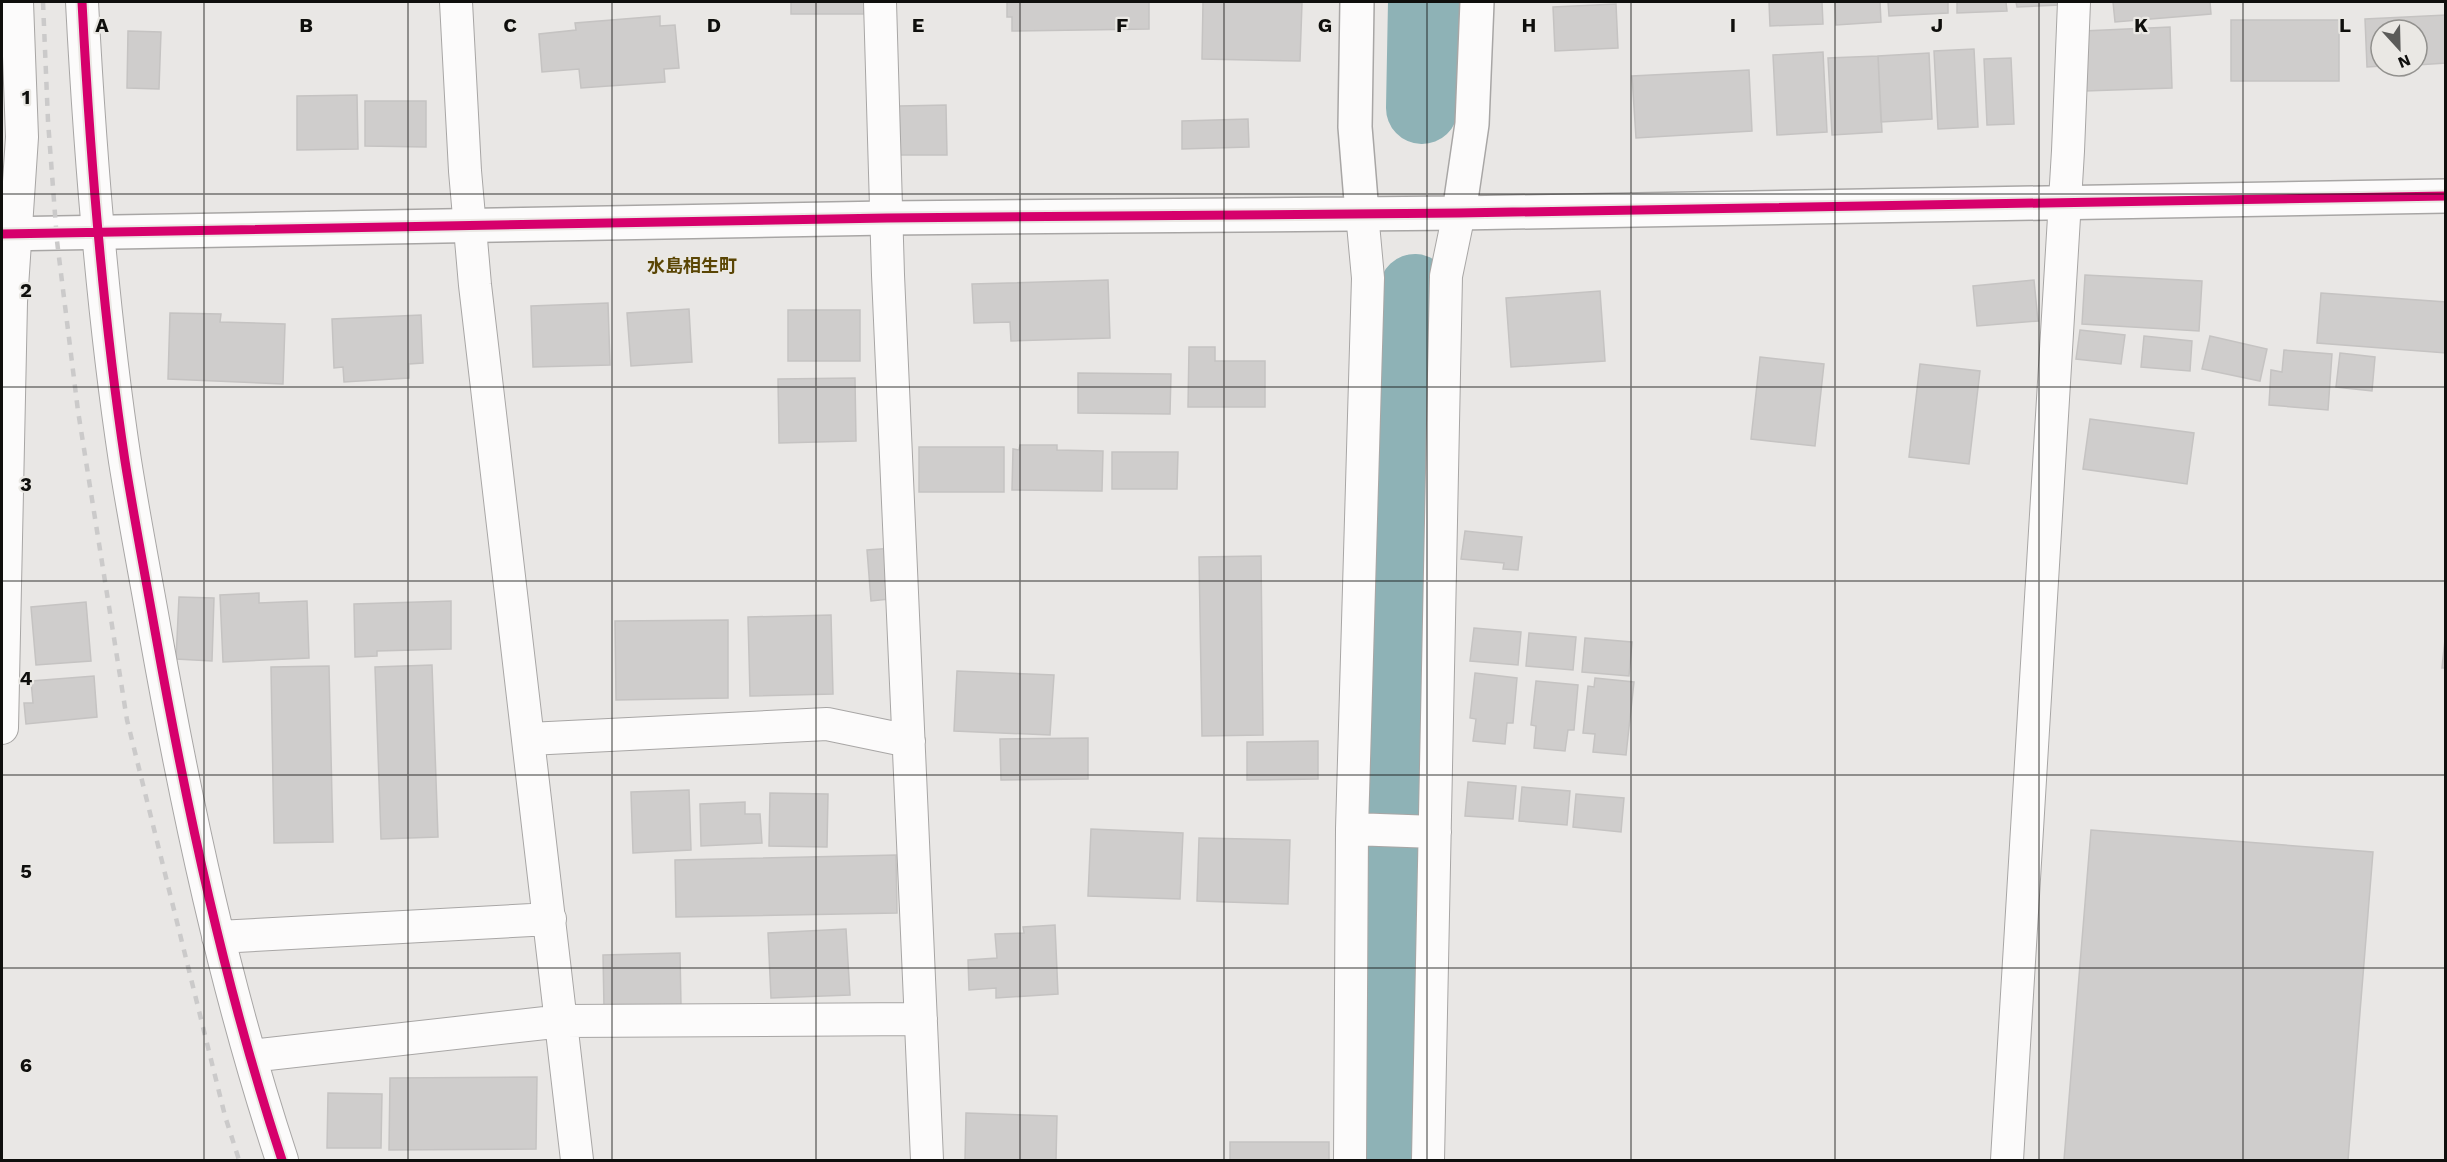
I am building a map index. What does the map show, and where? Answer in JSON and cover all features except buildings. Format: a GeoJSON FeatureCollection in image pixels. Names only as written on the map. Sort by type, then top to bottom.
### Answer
{"type":"FeatureCollection","features":[{"type":"Feature","properties":{"kind":"street"},"geometry":{"type":"LineString","coordinates":[[2,728],[11,302],[8,234],[22,137],[17,2]]}},
{"type":"Feature","properties":{"kind":"street"},"geometry":{"type":"LineString","coordinates":[[82,2],[89,137],[98,233],[125,460],[175,740],[218,937],[282,1161]]}},
{"type":"Feature","properties":{"kind":"street"},"geometry":{"type":"LineString","coordinates":[[456,2],[469,225],[577,1161]]}},
{"type":"Feature","properties":{"kind":"street"},"geometry":{"type":"LineString","coordinates":[[880,2],[927,1161]]}},
{"type":"Feature","properties":{"kind":"street"},"geometry":{"type":"LineString","coordinates":[[1350,1161],[1359,829],[1368,278],[1355,127],[1357,2]]}},
{"type":"Feature","properties":{"kind":"street"},"geometry":{"type":"LineString","coordinates":[[1428,1161],[1446,276],[1460,213],[1472,124],[1477,2]]}},
{"type":"Feature","properties":{"kind":"street"},"geometry":{"type":"LineString","coordinates":[[2007,1161],[2065,203],[2074,2]]}},
{"type":"Feature","properties":{"kind":"street"},"geometry":{"type":"LineString","coordinates":[[8,234],[887,218],[1460,213],[2445,196]]}},
{"type":"Feature","properties":{"kind":"street"},"geometry":{"type":"LineString","coordinates":[[529,739],[827,724],[909,741]]}},
{"type":"Feature","properties":{"kind":"street"},"geometry":{"type":"LineString","coordinates":[[1359,829],[1435,832]]}},
{"type":"Feature","properties":{"kind":"street"},"geometry":{"type":"LineString","coordinates":[[218,937],[550,919]]}},
{"type":"Feature","properties":{"kind":"street"},"geometry":{"type":"LineString","coordinates":[[251,1056],[562,1021],[921,1019]]}},
{"type":"Feature","properties":{"kind":"waterway"},"geometry":{"type":"LineString","coordinates":[[1394,107],[1398,2]]}},
{"type":"Feature","properties":{"kind":"waterway"},"geometry":{"type":"LineString","coordinates":[[1422,108],[1424,2]]}},
{"type":"Feature","properties":{"kind":"waterway"},"geometry":{"type":"LineString","coordinates":[[1392,1160],[1393,1031],[1415,290]]}},
{"type":"Feature","properties":{"kind":"waterway"},"geometry":{"type":"LineString","coordinates":[[1372,1160],[1376,860],[1393,292]]}},
{"type":"Feature","properties":{"kind":"railway"},"geometry":{"type":"LineString","coordinates":[[43,2],[48,121],[57,241],[78,411],[127,720],[225,1116],[239,1160]]}},
{"type":"Feature","properties":{"kind":"cycle path"},"geometry":{"type":"LineString","coordinates":[[82,2],[103,289],[132,504],[180,765],[209,898],[261,1095],[282,1160]]}},
{"type":"Feature","properties":{"kind":"cycle path"},"geometry":{"type":"LineString","coordinates":[[2,234],[887,218],[1459,213],[2446,196]]}},
{"type":"Feature","properties":{"kind":"district","name":"水島相生町"},"geometry":{"type":"Point","coordinates":[692,266]}}]}
